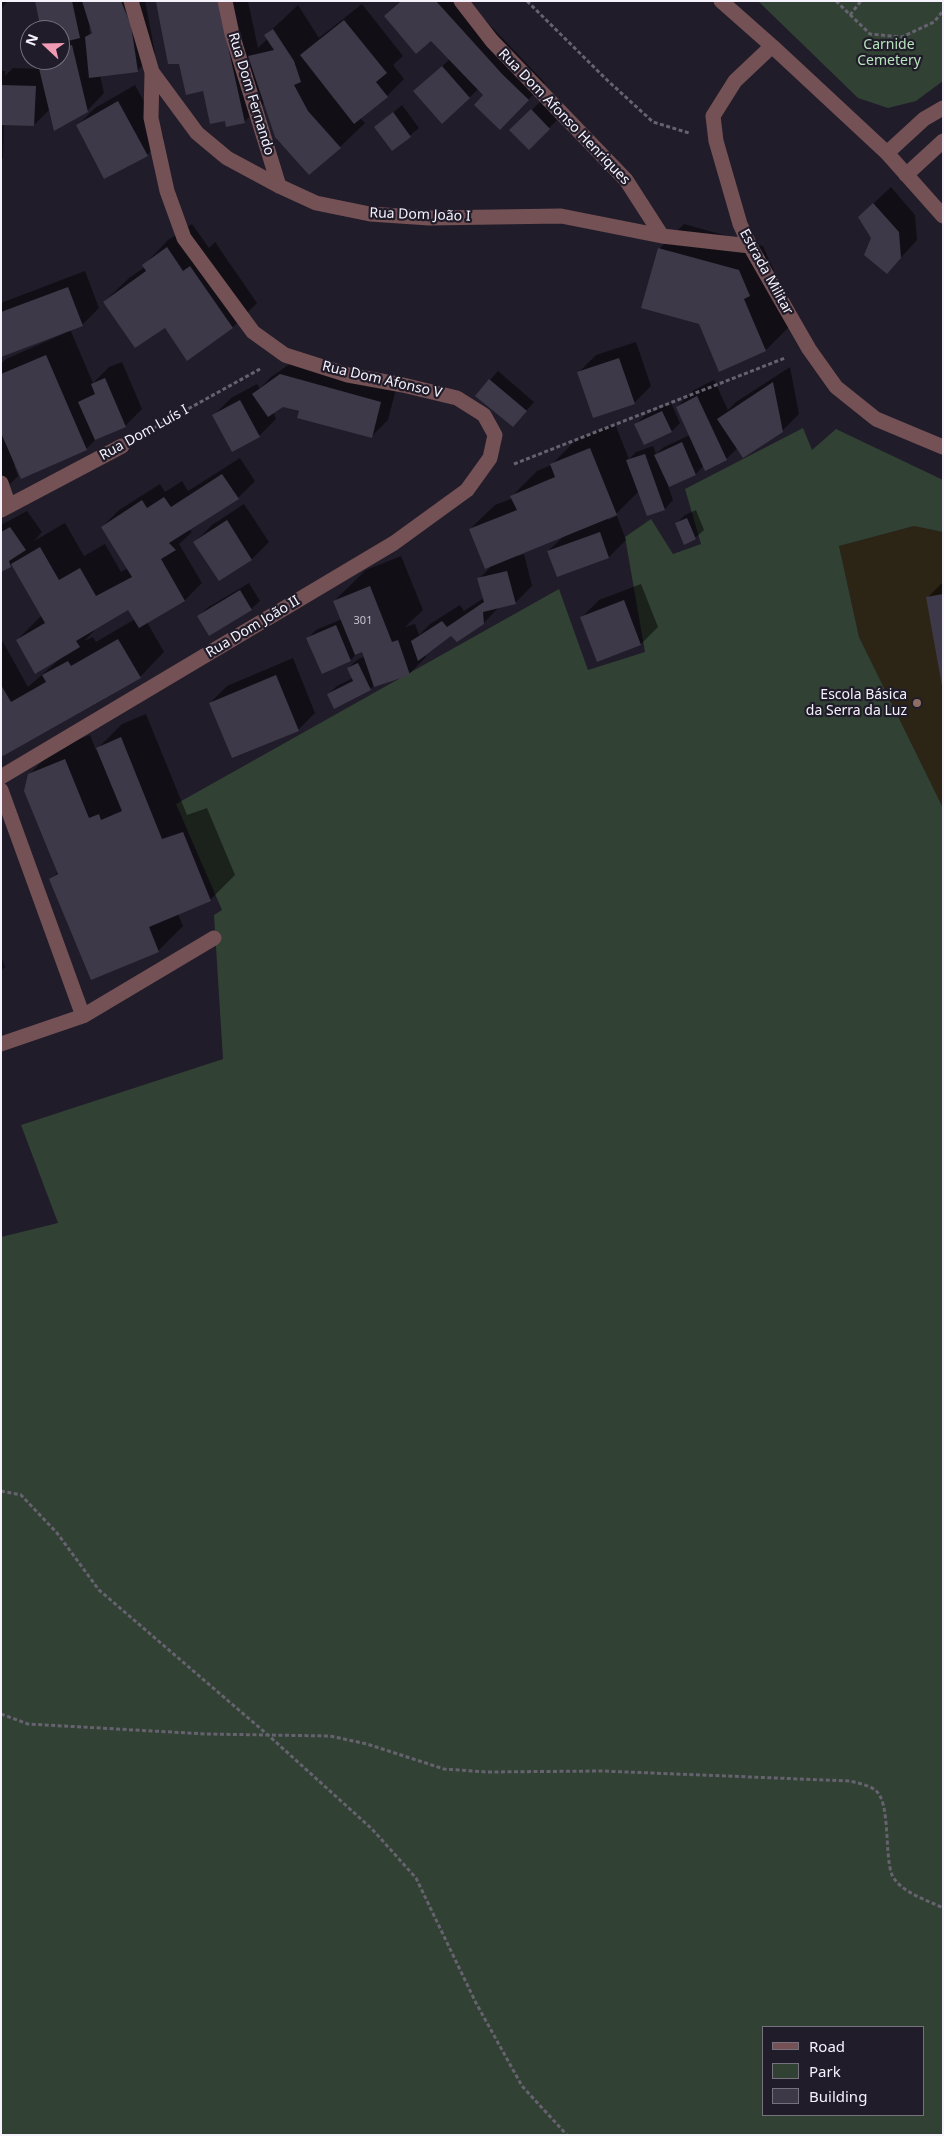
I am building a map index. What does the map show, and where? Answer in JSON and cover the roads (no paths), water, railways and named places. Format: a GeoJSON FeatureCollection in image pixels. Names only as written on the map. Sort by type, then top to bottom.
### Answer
{"type":"FeatureCollection","features":[{"type":"Feature","properties":{"kind":"street","name":"Rua Dom João I"},"geometry":{"type":"LineString","coordinates":[[130,1],[152,72],[197,133],[227,158],[279,186],[316,202],[370,214],[429,218],[561,216],[662,236],[750,246]]}},
{"type":"Feature","properties":{"kind":"street","name":"Rua Dom Fernando"},"geometry":{"type":"LineString","coordinates":[[225,1],[232,34],[279,186]]}},
{"type":"Feature","properties":{"kind":"street","name":"Rua Dom Afonso Henriques"},"geometry":{"type":"LineString","coordinates":[[461,1],[492,42],[626,180],[662,236]]}},
{"type":"Feature","properties":{"kind":"street"},"geometry":{"type":"LineString","coordinates":[[721,1],[887,153],[943,216]]}},
{"type":"Feature","properties":{"kind":"street","name":"Estrada Militar"},"geometry":{"type":"LineString","coordinates":[[772,46],[735,81],[714,116],[716,141],[740,224],[750,246],[809,349],[836,387],[876,419],[943,448]]}},
{"type":"Feature","properties":{"kind":"street","name":"Rua Dom Afonso V"},"geometry":{"type":"LineString","coordinates":[[152,72],[152,118],[166,191],[184,238],[254,332],[285,355],[348,375],[403,385],[457,398],[484,415],[488,421],[495,435],[490,458]]}},
{"type":"Feature","properties":{"kind":"street"},"geometry":{"type":"LineString","coordinates":[[887,153],[924,119],[943,108]]}},
{"type":"Feature","properties":{"kind":"street"},"geometry":{"type":"LineString","coordinates":[[906,175],[943,141]]}},
{"type":"Feature","properties":{"kind":"street","name":"Rua Dom Luís I"},"geometry":{"type":"LineString","coordinates":[[5,508],[122,446]]}},
{"type":"Feature","properties":{"kind":"street","name":"Rua Dom João II"},"geometry":{"type":"LineString","coordinates":[[1,777],[394,543],[467,490],[490,458]]}},
{"type":"Feature","properties":{"kind":"street"},"geometry":{"type":"LineString","coordinates":[[1,483],[5,508]]}},
{"type":"Feature","properties":{"kind":"street"},"geometry":{"type":"LineString","coordinates":[[1,790],[83,1016]]}},
{"type":"Feature","properties":{"kind":"street"},"geometry":{"type":"LineString","coordinates":[[1,1044],[83,1016],[214,938]]}},
{"type":"Feature","properties":{"kind":"place","name":"Escola Básica da Serra da Luz"},"geometry":{"type":"Point","coordinates":[917,703]}},
{"type":"Feature","properties":{"kind":"park label","name":"Carnide Cemetery"},"geometry":{"type":"Point","coordinates":[889,54]}}]}
